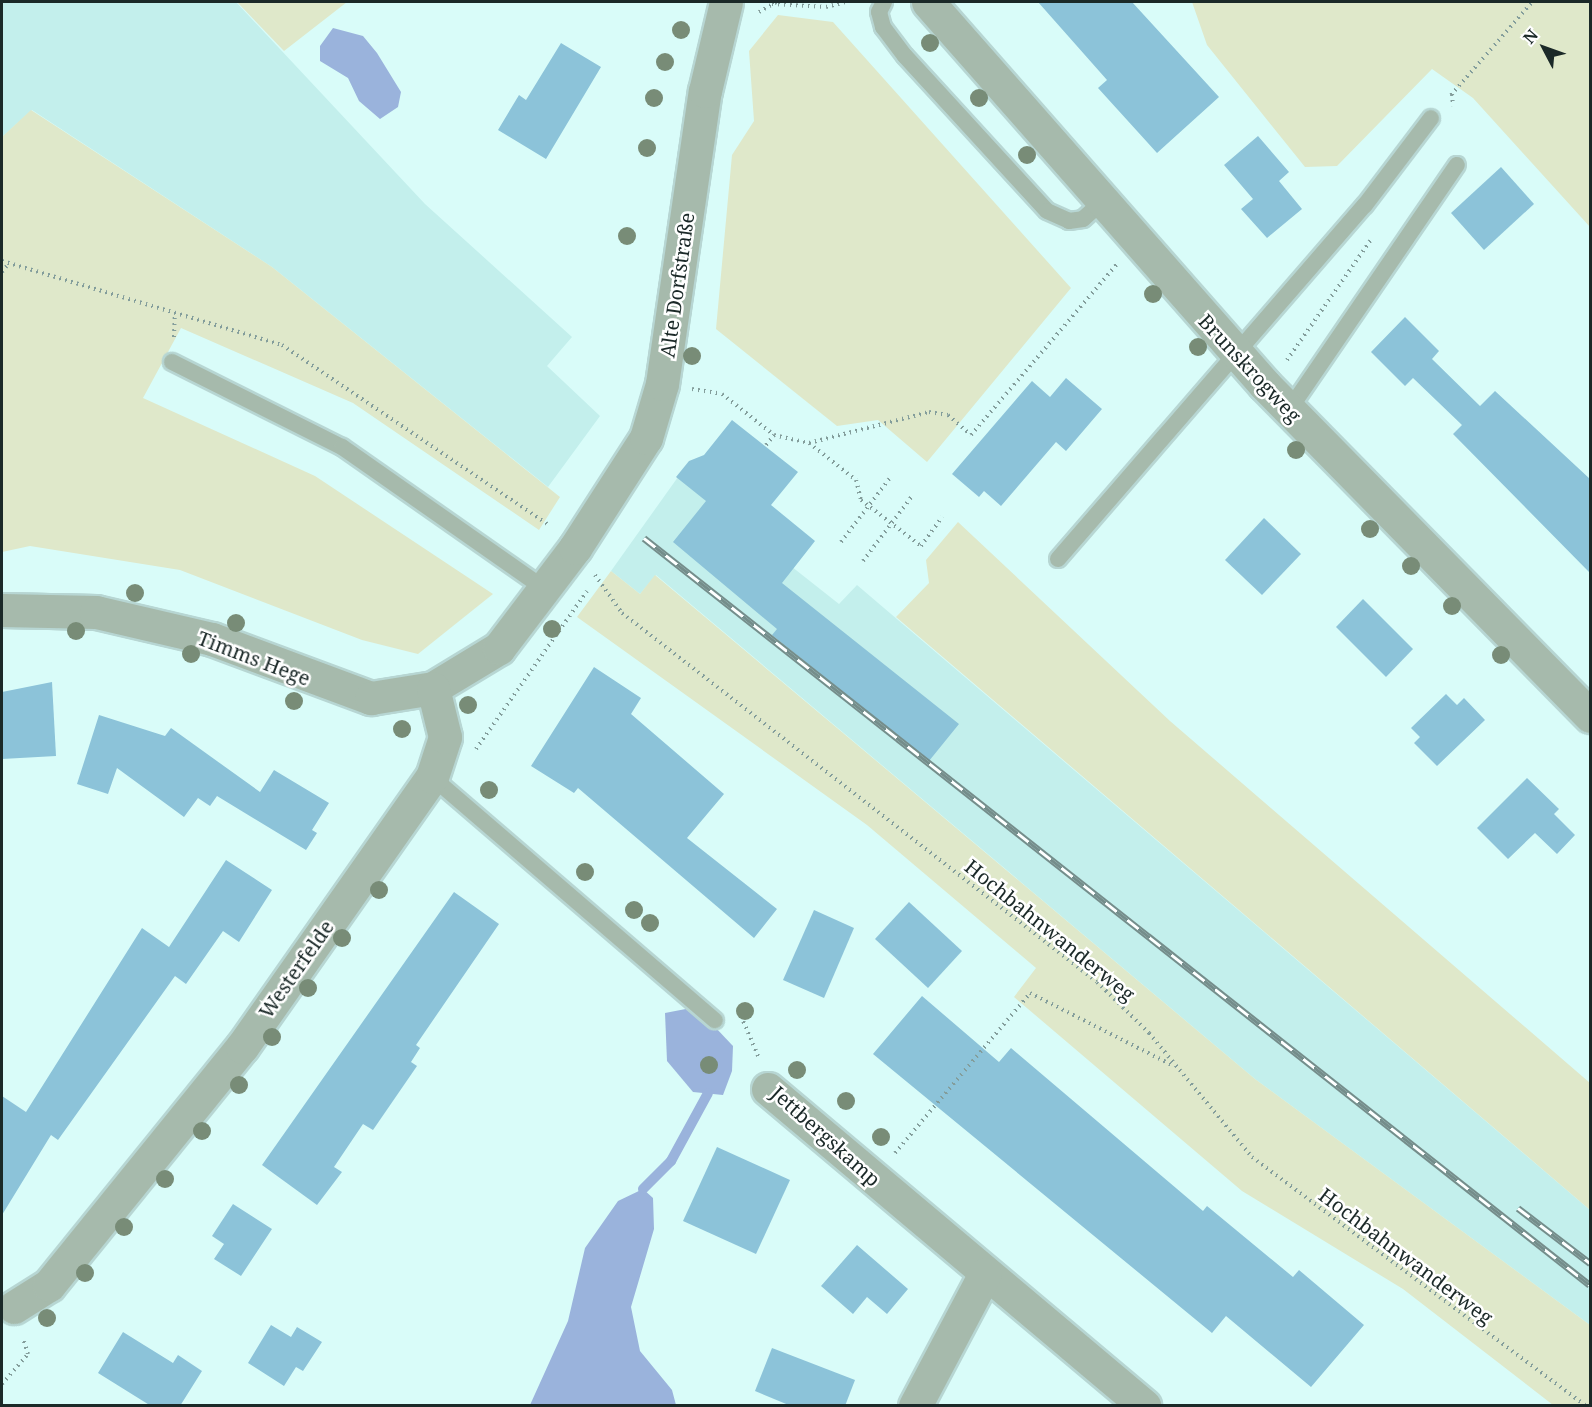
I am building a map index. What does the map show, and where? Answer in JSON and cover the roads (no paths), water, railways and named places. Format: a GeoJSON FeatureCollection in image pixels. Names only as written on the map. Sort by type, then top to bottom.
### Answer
{"type":"FeatureCollection","features":[{"type":"Feature","properties":{"kind":"street","name":"Alte Dorfstraße"},"geometry":{"type":"LineString","coordinates":[[546,590],[642,447],[662,384],[705,91],[726,2]]}},
{"type":"Feature","properties":{"kind":"street","name":"Brunskrogweg"},"geometry":{"type":"LineString","coordinates":[[928,2],[1235,354],[1590,716]]}},
{"type":"Feature","properties":{"kind":"street"},"geometry":{"type":"LineString","coordinates":[[433,688],[499,648],[546,590]]}},
{"type":"Feature","properties":{"kind":"street","name":"Timms Hege"},"geometry":{"type":"LineString","coordinates":[[2,610],[96,612],[212,639],[371,698],[433,688]]}},
{"type":"Feature","properties":{"kind":"street","name":"Westerfelde"},"geometry":{"type":"LineString","coordinates":[[14,1307],[49,1285],[242,1047],[434,773],[445,737],[433,688]]}},
{"type":"Feature","properties":{"kind":"street","name":"Jettbergskamp"},"geometry":{"type":"LineString","coordinates":[[768,1089],[984,1274],[1144,1406]]}},
{"type":"Feature","properties":{"kind":"street"},"geometry":{"type":"LineString","coordinates":[[915,1406],[984,1274]]}},
{"type":"Feature","properties":{"kind":"lane"},"geometry":{"type":"LineString","coordinates":[[884,2],[879,12],[883,27],[905,56],[1047,210],[1068,221],[1083,219],[1102,202]]}},
{"type":"Feature","properties":{"kind":"lane"},"geometry":{"type":"LineString","coordinates":[[1058,559],[1365,205],[1431,118]]}},
{"type":"Feature","properties":{"kind":"lane"},"geometry":{"type":"LineString","coordinates":[[1288,410],[1457,165]]}},
{"type":"Feature","properties":{"kind":"lane"},"geometry":{"type":"LineString","coordinates":[[172,362],[342,447],[546,590]]}},
{"type":"Feature","properties":{"kind":"lane"},"geometry":{"type":"LineString","coordinates":[[434,773],[715,1020]]}},
{"type":"Feature","properties":{"kind":"waterway"},"geometry":{"type":"LineString","coordinates":[[643,1189],[671,1161],[708,1093]]}},
{"type":"Feature","properties":{"kind":"railway"},"geometry":{"type":"LineString","coordinates":[[644,538],[1590,1285]]}},
{"type":"Feature","properties":{"kind":"railway"},"geometry":{"type":"LineString","coordinates":[[1518,1208],[1590,1263]]}}]}
